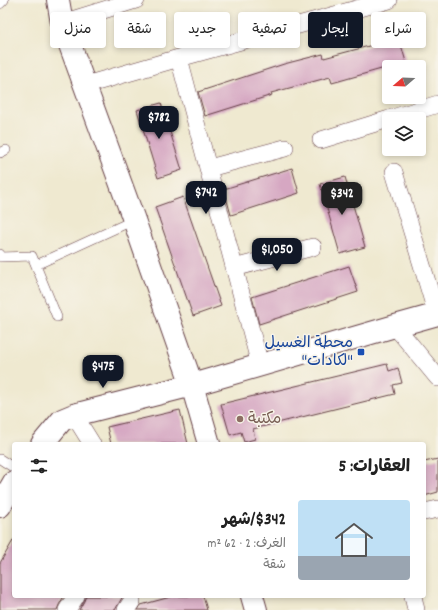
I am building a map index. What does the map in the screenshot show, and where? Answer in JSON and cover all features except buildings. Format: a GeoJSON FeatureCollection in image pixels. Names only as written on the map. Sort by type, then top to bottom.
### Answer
{"type":"FeatureCollection","features":[{"type":"Feature","properties":{"kind":"street"},"geometry":{"type":"LineString","coordinates":[[58,0],[60,12]]}},
{"type":"Feature","properties":{"kind":"street"},"geometry":{"type":"LineString","coordinates":[[97,12],[136,0]]}},
{"type":"Feature","properties":{"kind":"street"},"geometry":{"type":"LineString","coordinates":[[86,85],[389,0]]}},
{"type":"Feature","properties":{"kind":"street"},"geometry":{"type":"LineString","coordinates":[[72,48],[192,385],[208,442]]}},
{"type":"Feature","properties":{"kind":"street"},"geometry":{"type":"LineString","coordinates":[[179,58],[260,365]]}},
{"type":"Feature","properties":{"kind":"street"},"geometry":{"type":"LineString","coordinates":[[412,112],[438,104]]}},
{"type":"Feature","properties":{"kind":"street"},"geometry":{"type":"LineString","coordinates":[[321,140],[382,121]]}},
{"type":"Feature","properties":{"kind":"street"},"geometry":{"type":"LineString","coordinates":[[209,168],[285,148]]}},
{"type":"Feature","properties":{"kind":"street"},"geometry":{"type":"LineString","coordinates":[[44,442],[62,420],[74,415],[192,385],[437,314],[394,172]]}},
{"type":"Feature","properties":{"kind":"street"},"geometry":{"type":"LineString","coordinates":[[234,268],[313,247]]}},
{"type":"Feature","properties":{"kind":"street"},"geometry":{"type":"LineString","coordinates":[[395,326],[438,378]]}},
{"type":"Feature","properties":{"kind":"street"},"geometry":{"type":"LineString","coordinates":[[74,415],[91,442]]}},
{"type":"Feature","properties":{"kind":"street"},"geometry":{"type":"LineString","coordinates":[[0,506],[12,485]]}},
{"type":"Feature","properties":{"kind":"street"},"geometry":{"type":"LineString","coordinates":[[426,512],[438,509]]}},
{"type":"Feature","properties":{"kind":"street"},"geometry":{"type":"LineString","coordinates":[[67,610],[75,598]]}},
{"type":"Feature","properties":{"kind":"street"},"geometry":{"type":"LineString","coordinates":[[253,598],[256,610]]}},
{"type":"Feature","properties":{"kind":"street"},"geometry":{"type":"LineString","coordinates":[[413,598],[416,610]]}},
{"type":"Feature","properties":{"kind":"lane"},"geometry":{"type":"LineString","coordinates":[[0,4],[4,0]]}},
{"type":"Feature","properties":{"kind":"lane"},"geometry":{"type":"LineString","coordinates":[[36,265],[134,220]]}},
{"type":"Feature","properties":{"kind":"lane"},"geometry":{"type":"LineString","coordinates":[[0,254],[1,257],[32,256],[57,317]]}},
{"type":"Feature","properties":{"kind":"lane"},"geometry":{"type":"LineString","coordinates":[[0,459],[12,467]]}},
{"type":"Feature","properties":{"kind":"place","name":"محطة الغسيل \"لكادات\""},"geometry":{"type":"Point","coordinates":[361,352]}},
{"type":"Feature","properties":{"kind":"place","name":"مكتبة"},"geometry":{"type":"Point","coordinates":[240,419]}}]}
